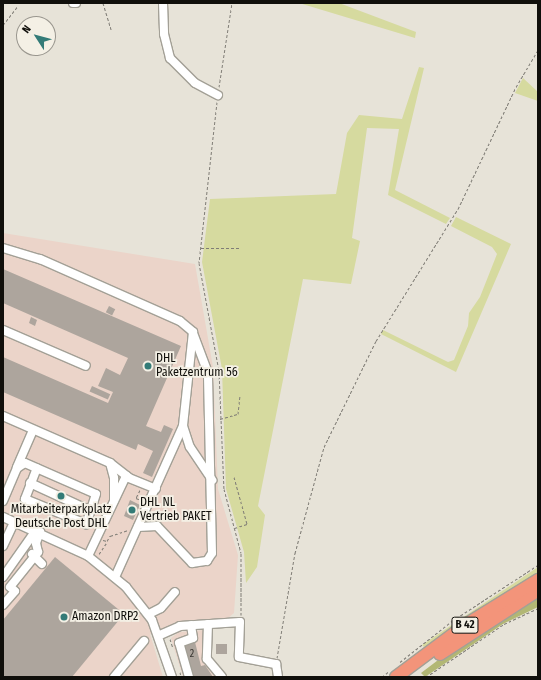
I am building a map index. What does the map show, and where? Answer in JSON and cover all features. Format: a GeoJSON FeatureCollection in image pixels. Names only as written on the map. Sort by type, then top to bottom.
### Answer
{"type":"FeatureCollection","features":[{"type":"Feature","properties":{"kind":"highway","name":"B 42"},"geometry":{"type":"LineString","coordinates":[[395,672],[467,624],[538,580]]}},
{"type":"Feature","properties":{"kind":"highway","name":"B 42"},"geometry":{"type":"LineString","coordinates":[[410,677],[471,632],[538,590]]}},
{"type":"Feature","properties":{"kind":"street"},"geometry":{"type":"LineString","coordinates":[[163,3],[164,34],[170,58],[196,83],[218,95]]}},
{"type":"Feature","properties":{"kind":"street"},"geometry":{"type":"LineString","coordinates":[[3,248],[40,259],[180,320],[193,332],[208,373],[213,481],[214,537],[212,553],[207,561],[192,563],[182,557],[157,526],[135,525]]}},
{"type":"Feature","properties":{"kind":"street"},"geometry":{"type":"LineString","coordinates":[[3,330],[86,366]]}},
{"type":"Feature","properties":{"kind":"street"},"geometry":{"type":"LineString","coordinates":[[115,577],[135,525],[156,489],[183,426],[193,332]]}},
{"type":"Feature","properties":{"kind":"street"},"geometry":{"type":"LineString","coordinates":[[3,416],[110,463],[126,476],[156,489]]}},
{"type":"Feature","properties":{"kind":"street"},"geometry":{"type":"LineString","coordinates":[[183,426],[190,447],[213,481]]}},
{"type":"Feature","properties":{"kind":"street"},"geometry":{"type":"LineString","coordinates":[[3,500],[33,430]]}},
{"type":"Feature","properties":{"kind":"street"},"geometry":{"type":"LineString","coordinates":[[17,468],[25,463],[37,468],[96,494],[91,511],[84,524],[25,499],[37,468]]}},
{"type":"Feature","properties":{"kind":"street"},"geometry":{"type":"LineString","coordinates":[[110,463],[114,478],[113,505]]}},
{"type":"Feature","properties":{"kind":"street"},"geometry":{"type":"LineString","coordinates":[[92,558],[126,476]]}},
{"type":"Feature","properties":{"kind":"street"},"geometry":{"type":"LineString","coordinates":[[30,483],[91,511]]}},
{"type":"Feature","properties":{"kind":"street"},"geometry":{"type":"LineString","coordinates":[[3,517],[92,558],[115,577],[149,614],[160,635],[171,675]]}},
{"type":"Feature","properties":{"kind":"street"},"geometry":{"type":"LineString","coordinates":[[3,546],[14,522]]}},
{"type":"Feature","properties":{"kind":"street"},"geometry":{"type":"LineString","coordinates":[[3,577],[30,544],[37,532]]}},
{"type":"Feature","properties":{"kind":"street"},"geometry":{"type":"LineString","coordinates":[[3,605],[15,591],[10,587],[38,552],[36,543],[37,532]]}},
{"type":"Feature","properties":{"kind":"street"},"geometry":{"type":"LineString","coordinates":[[30,544],[34,557],[42,564]]}},
{"type":"Feature","properties":{"kind":"street"},"geometry":{"type":"LineString","coordinates":[[149,614],[161,608],[175,592]]}},
{"type":"Feature","properties":{"kind":"street"},"geometry":{"type":"LineString","coordinates":[[160,635],[191,625],[240,622],[239,657],[276,664],[278,677]]}},
{"type":"Feature","properties":{"kind":"street"},"geometry":{"type":"LineString","coordinates":[[208,624],[206,659],[222,677]]}},
{"type":"Feature","properties":{"kind":"street"},"geometry":{"type":"LineString","coordinates":[[189,677],[179,643],[193,638],[191,625]]}},
{"type":"Feature","properties":{"kind":"street"},"geometry":{"type":"LineString","coordinates":[[114,677],[144,641]]}},
{"type":"Feature","properties":{"kind":"path"},"geometry":{"type":"LineString","coordinates":[[103,3],[111,30]]}},
{"type":"Feature","properties":{"kind":"path"},"geometry":{"type":"LineString","coordinates":[[232,3],[218,95],[199,263],[219,371],[224,489],[242,553],[240,622]]}},
{"type":"Feature","properties":{"kind":"path"},"geometry":{"type":"LineString","coordinates":[[3,25],[18,6]]}},
{"type":"Feature","properties":{"kind":"path"},"geometry":{"type":"LineString","coordinates":[[276,664],[295,554],[324,447],[376,341],[464,198],[516,87],[538,50]]}},
{"type":"Feature","properties":{"kind":"path"},"geometry":{"type":"LineString","coordinates":[[200,248],[240,248]]}},
{"type":"Feature","properties":{"kind":"path"},"geometry":{"type":"LineString","coordinates":[[220,419],[238,414],[240,396]]}},
{"type":"Feature","properties":{"kind":"path"},"geometry":{"type":"LineString","coordinates":[[234,477],[247,524],[235,528]]}},
{"type":"Feature","properties":{"kind":"path"},"geometry":{"type":"LineString","coordinates":[[140,506],[143,501],[136,498],[143,484]]}},
{"type":"Feature","properties":{"kind":"path"},"geometry":{"type":"LineString","coordinates":[[92,558],[110,536],[130,529],[135,525]]}},
{"type":"Feature","properties":{"kind":"path"},"geometry":{"type":"LineString","coordinates":[[99,538],[107,541]]}},
{"type":"Feature","properties":{"kind":"path"},"geometry":{"type":"LineString","coordinates":[[399,663],[452,621],[538,565]]}},
{"type":"Feature","properties":{"kind":"path"},"geometry":{"type":"LineString","coordinates":[[426,677],[504,624],[538,608]]}},
{"type":"Feature","properties":{"kind":"path"},"geometry":{"type":"LineString","coordinates":[[382,677],[395,672]]}},
{"type":"Feature","properties":{"kind":"shaded area"},"geometry":{"type":"Polygon","coordinates":[[[3,233],[195,264],[213,367],[218,489],[238,555],[234,613],[228,618],[183,622],[150,634],[163,677],[3,677],[3,233]]]}},
{"type":"Feature","properties":{"kind":"shaded area"},"geometry":{"type":"Polygon","coordinates":[[[205,630],[204,658],[217,677],[183,677],[171,638],[179,632],[205,630]]]}},
{"type":"Feature","properties":{"kind":"green space"},"geometry":{"type":"Polygon","coordinates":[[[299,3],[339,3],[416,32],[415,38],[299,3]]]}},
{"type":"Feature","properties":{"kind":"green space"},"geometry":{"type":"Polygon","coordinates":[[[419,67],[424,68],[395,190],[450,218],[446,224],[388,195],[399,129],[367,128],[352,238],[360,241],[351,284],[303,279],[258,506],[265,515],[257,567],[246,583],[244,552],[226,489],[222,369],[202,262],[210,199],[336,194],[347,133],[359,115],[402,119],[419,67]]]}},
{"type":"Feature","properties":{"kind":"green space"},"geometry":{"type":"Polygon","coordinates":[[[523,78],[538,92],[538,101],[515,93],[523,78]]]}},
{"type":"Feature","properties":{"kind":"green space"},"geometry":{"type":"Polygon","coordinates":[[[456,217],[511,244],[456,372],[381,334],[383,330],[448,362],[454,360],[468,326],[469,313],[480,297],[497,254],[492,247],[451,226],[456,217]]]}},
{"type":"Feature","properties":{"kind":"green space"},"geometry":{"type":"Polygon","coordinates":[[[538,567],[538,574],[424,647],[422,645],[538,567]]]}},
{"type":"Feature","properties":{"kind":"green space"},"geometry":{"type":"Polygon","coordinates":[[[538,597],[538,607],[503,624],[425,677],[421,673],[454,648],[538,597]]]}},
{"type":"Feature","properties":{"kind":"building","name":"DHL Paketzentrum 56"},"geometry":{"type":"Polygon","coordinates":[[[3,269],[181,346],[146,426],[161,432],[164,425],[173,429],[152,477],[143,473],[153,451],[138,444],[136,450],[3,392],[3,357],[108,403],[113,392],[98,386],[106,368],[120,375],[128,358],[3,303],[3,269]]]}},
{"type":"Feature","properties":{"kind":"building"},"geometry":{"type":"Polygon","coordinates":[[[109,306],[115,309],[112,315],[106,312],[109,306]]]}},
{"type":"Feature","properties":{"kind":"building"},"geometry":{"type":"Polygon","coordinates":[[[31,317],[37,320],[35,326],[29,323],[31,317]]]}},
{"type":"Feature","properties":{"kind":"building"},"geometry":{"type":"Polygon","coordinates":[[[92,386],[110,394],[108,400],[90,391],[92,386]]]}},
{"type":"Feature","properties":{"kind":"building","name":"DHL NL Vertrieb PAKET"},"geometry":{"type":"Polygon","coordinates":[[[130,500],[140,505],[133,520],[124,516],[130,500]]]}},
{"type":"Feature","properties":{"kind":"building","name":"Amazon DRP2"},"geometry":{"type":"Polygon","coordinates":[[[55,557],[124,614],[72,677],[3,677],[3,620],[55,557]]]}},
{"type":"Feature","properties":{"kind":"building"},"geometry":{"type":"Polygon","coordinates":[[[195,642],[201,666],[205,665],[213,677],[193,677],[191,674],[182,646],[195,642]]]}},
{"type":"Feature","properties":{"kind":"building"},"geometry":{"type":"Polygon","coordinates":[[[216,644],[227,644],[227,654],[216,654],[216,644]]]}},
{"type":"Feature","properties":{"kind":"place","name":"DHL Paketzentrum 56"},"geometry":{"type":"Point","coordinates":[148,366]}},
{"type":"Feature","properties":{"kind":"place","name":"Mitarbeiterparkplatz Deutsche Post DHL"},"geometry":{"type":"Point","coordinates":[61,496]}},
{"type":"Feature","properties":{"kind":"place","name":"DHL NL Vertrieb PAKET"},"geometry":{"type":"Point","coordinates":[132,510]}},
{"type":"Feature","properties":{"kind":"place","name":"Amazon DRP2"},"geometry":{"type":"Point","coordinates":[64,617]}}]}
